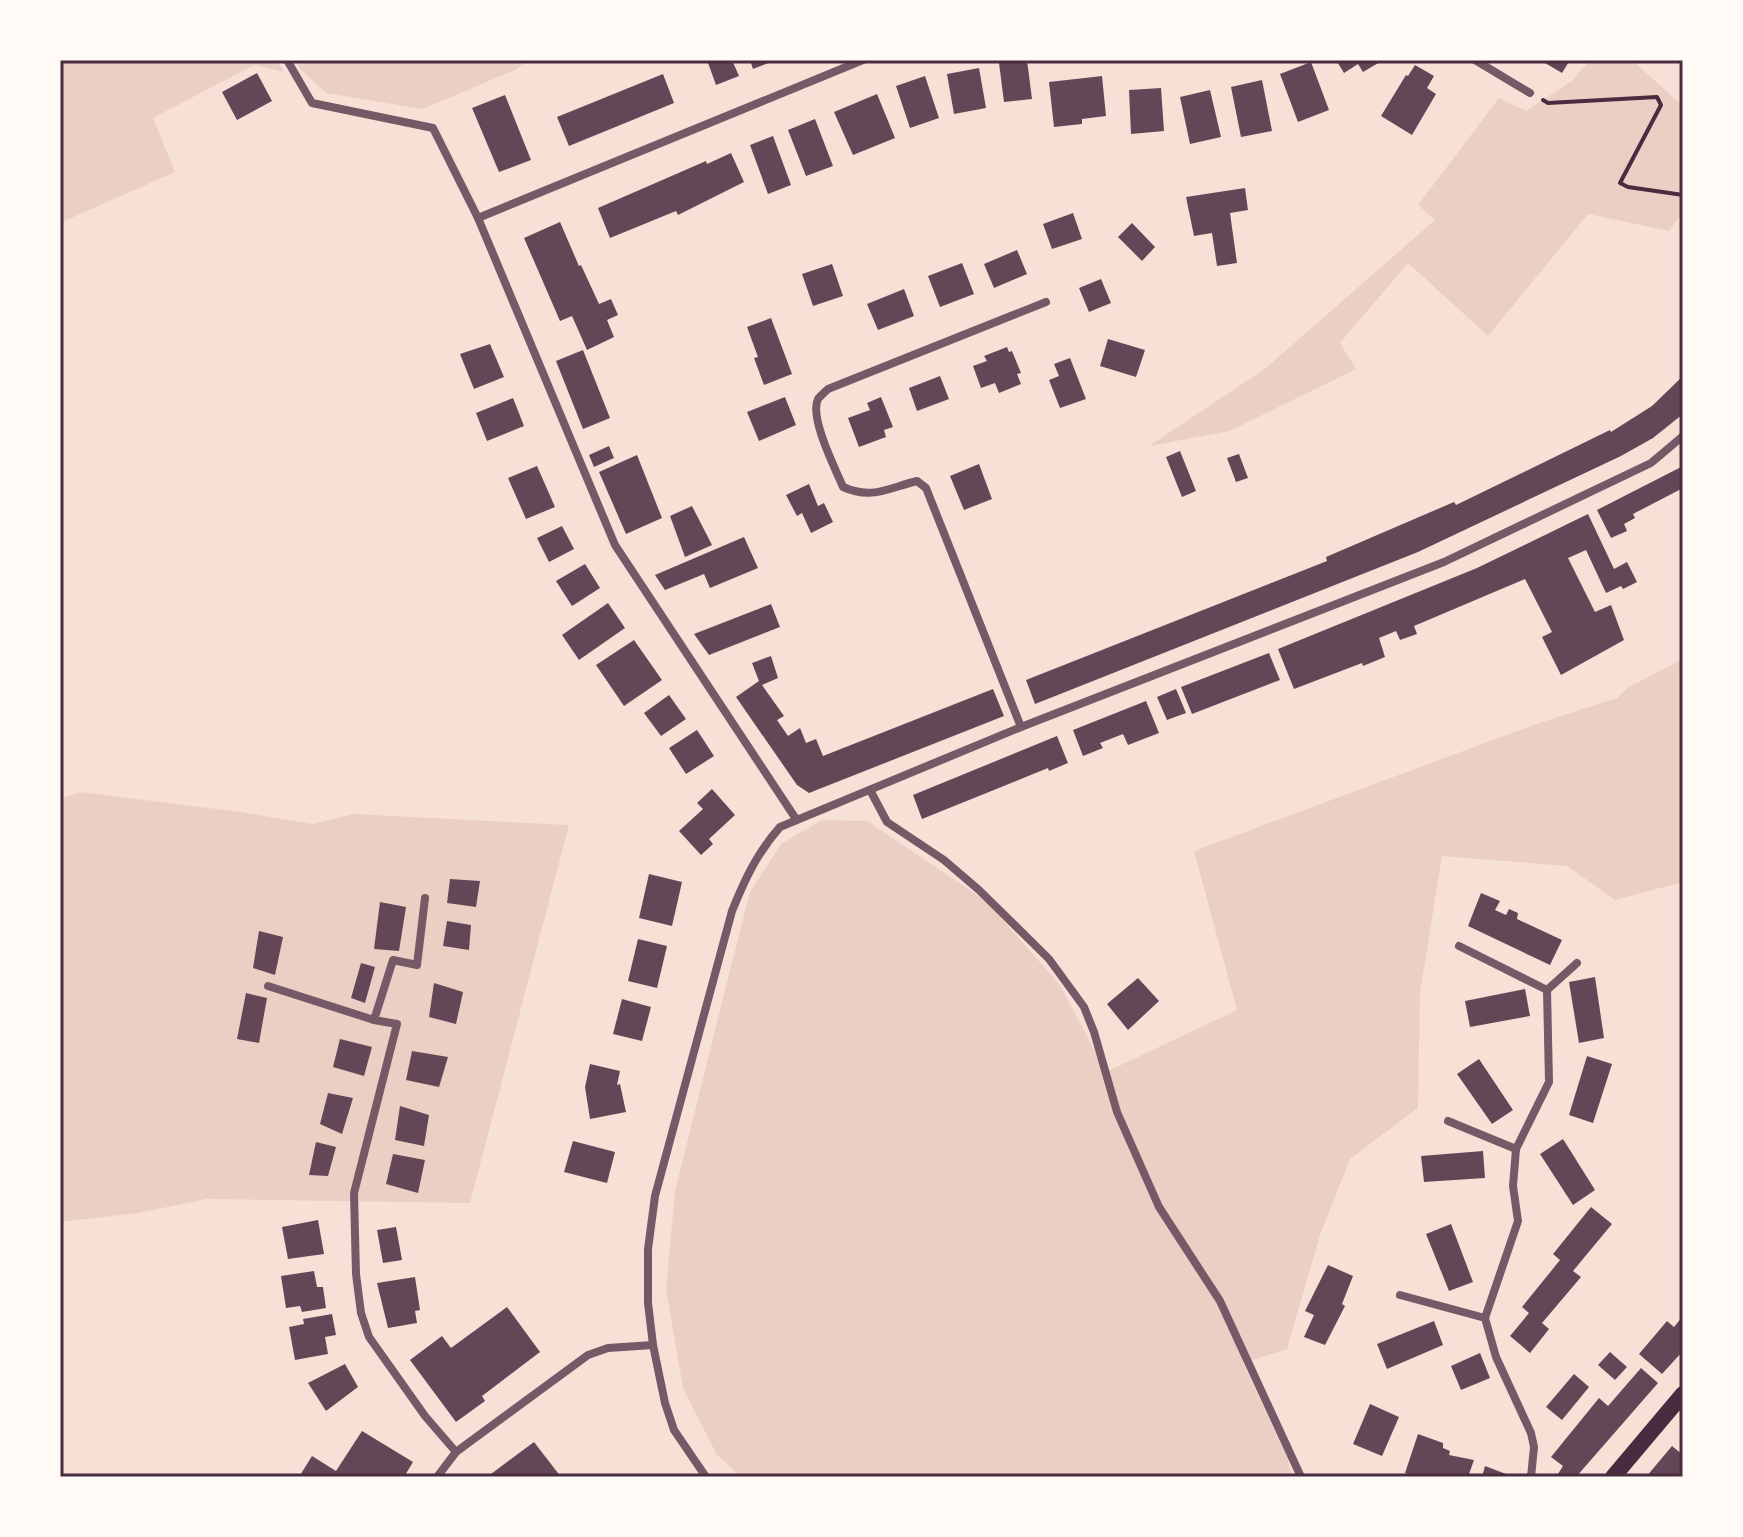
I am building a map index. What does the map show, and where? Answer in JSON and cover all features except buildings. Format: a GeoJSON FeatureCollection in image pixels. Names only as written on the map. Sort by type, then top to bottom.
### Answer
{"type":"FeatureCollection","features":[{"type":"Feature","properties":{"kind":"main road"},"geometry":{"type":"LineString","coordinates":[[1613,1477],[1683,1394]]}},
{"type":"Feature","properties":{"kind":"street"},"geometry":{"type":"LineString","coordinates":[[287,60],[312,103],[433,128],[478,218],[615,545],[796,819]]}},
{"type":"Feature","properties":{"kind":"street"},"geometry":{"type":"LineString","coordinates":[[478,218],[863,60]]}},
{"type":"Feature","properties":{"kind":"street"},"geometry":{"type":"LineString","coordinates":[[1475,60],[1530,93]]}},
{"type":"Feature","properties":{"kind":"street"},"geometry":{"type":"LineString","coordinates":[[1021,727],[926,488],[917,481],[873,494],[857,493],[843,487],[818,425],[816,408],[819,398],[828,389],[1046,302]]}},
{"type":"Feature","properties":{"kind":"street"},"geometry":{"type":"LineString","coordinates":[[706,1477],[674,1430],[665,1403],[648,1303],[648,1249],[655,1196],[732,911],[748,871],[763,846],[780,827],[1021,727],[1444,562],[1651,463],[1683,436]]}},
{"type":"Feature","properties":{"kind":"street"},"geometry":{"type":"LineString","coordinates":[[870,790],[887,822],[944,860],[979,890],[1049,959],[1084,1007],[1117,1112],[1159,1207],[1220,1301],[1301,1477]]}},
{"type":"Feature","properties":{"kind":"street"},"geometry":{"type":"LineString","coordinates":[[374,1020],[393,960],[417,965],[425,898]]}},
{"type":"Feature","properties":{"kind":"street"},"geometry":{"type":"LineString","coordinates":[[1459,946],[1547,990]]}},
{"type":"Feature","properties":{"kind":"street"},"geometry":{"type":"LineString","coordinates":[[1531,1477],[1534,1447],[1531,1433],[1496,1357],[1485,1318],[1518,1221],[1513,1186],[1516,1149],[1549,1082],[1547,990],[1577,963]]}},
{"type":"Feature","properties":{"kind":"street"},"geometry":{"type":"LineString","coordinates":[[268,986],[374,1020],[397,1024],[354,1193],[356,1274],[361,1313],[369,1337],[425,1416],[456,1452]]}},
{"type":"Feature","properties":{"kind":"street"},"geometry":{"type":"LineString","coordinates":[[1448,1121],[1516,1149]]}},
{"type":"Feature","properties":{"kind":"street"},"geometry":{"type":"LineString","coordinates":[[1400,1295],[1485,1318]]}},
{"type":"Feature","properties":{"kind":"street"},"geometry":{"type":"LineString","coordinates":[[437,1477],[456,1452],[588,1355],[608,1348],[653,1345]]}},
{"type":"Feature","properties":{"kind":"path"},"geometry":{"type":"LineString","coordinates":[[1530,93],[1548,103],[1657,97],[1661,105],[1620,183],[1628,187],[1683,195]]}},
{"type":"Feature","properties":{"kind":"shaded area"},"geometry":{"type":"Polygon","coordinates":[[[60,60],[277,60],[284,72],[254,65],[153,118],[175,172],[60,223],[60,60]]]}},
{"type":"Feature","properties":{"kind":"shaded area"},"geometry":{"type":"Polygon","coordinates":[[[296,60],[527,60],[517,69],[423,109],[326,93],[300,69],[296,60]]]}},
{"type":"Feature","properties":{"kind":"shaded area"},"geometry":{"type":"Polygon","coordinates":[[[1590,60],[1632,60],[1683,106],[1683,212],[1669,231],[1588,214],[1488,336],[1408,263],[1340,343],[1356,369],[1230,431],[1149,446],[1266,368],[1435,220],[1418,205],[1499,98],[1526,111],[1572,81],[1590,60]]]}},
{"type":"Feature","properties":{"kind":"shaded area"},"geometry":{"type":"Polygon","coordinates":[[[1683,659],[1683,882],[1615,900],[1567,866],[1442,856],[1420,993],[1418,1108],[1350,1159],[1320,1235],[1287,1349],[1243,1363],[1287,1457],[1292,1477],[741,1477],[717,1455],[683,1388],[666,1290],[675,1191],[750,892],[781,844],[822,820],[867,821],[986,901],[1060,985],[1106,1072],[1237,1010],[1194,851],[1536,724],[1617,698],[1629,687],[1683,659]]]}},
{"type":"Feature","properties":{"kind":"shaded area"},"geometry":{"type":"Polygon","coordinates":[[[81,792],[312,824],[354,814],[569,825],[470,1203],[207,1199],[138,1213],[60,1222],[60,799],[81,792]]]}}]}
